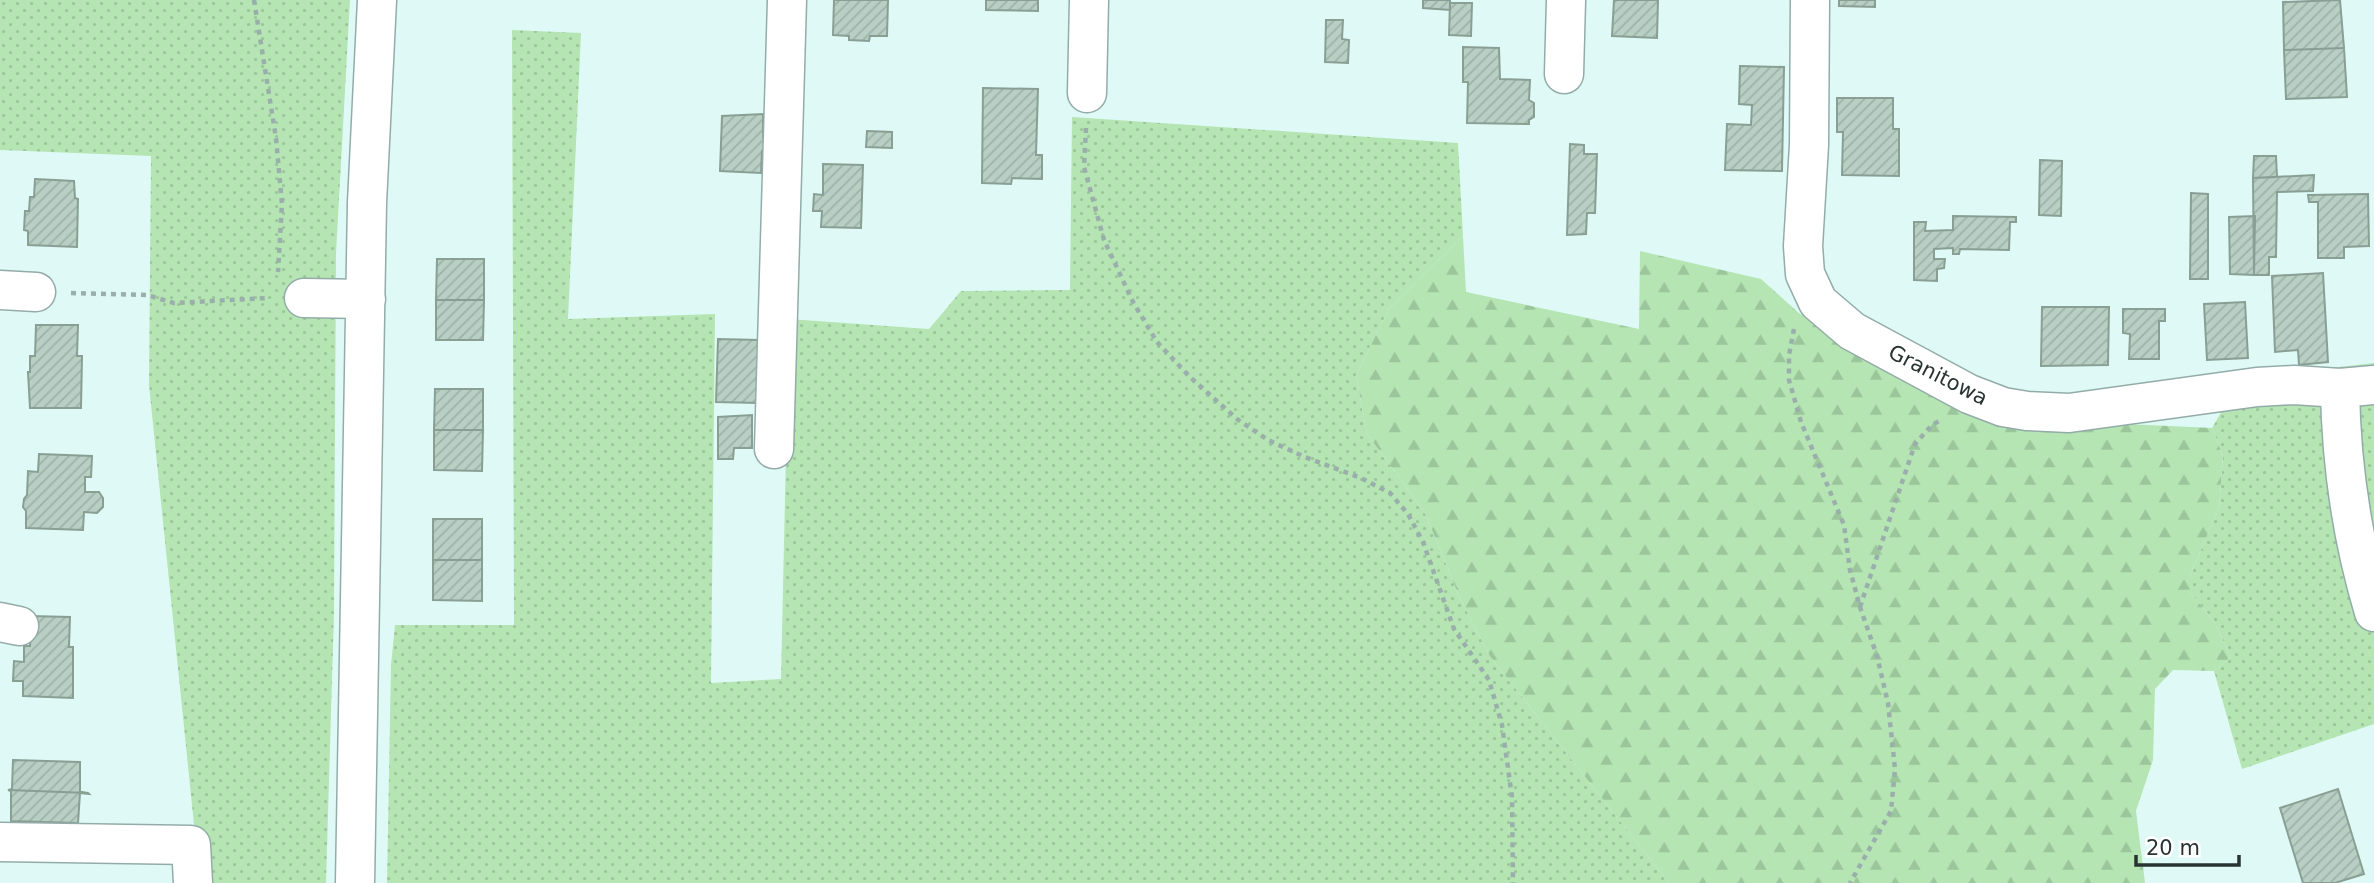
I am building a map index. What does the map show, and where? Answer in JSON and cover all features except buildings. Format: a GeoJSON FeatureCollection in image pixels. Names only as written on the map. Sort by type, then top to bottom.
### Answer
{"type":"FeatureCollection","features":[{"type":"Feature","properties":{"kind":"street"},"geometry":{"type":"LineString","coordinates":[[355,883],[371,92],[377,0]]}},
{"type":"Feature","properties":{"kind":"street"},"geometry":{"type":"LineString","coordinates":[[774,449],[788,0]]}},
{"type":"Feature","properties":{"kind":"street"},"geometry":{"type":"LineString","coordinates":[[1087,93],[1089,0]]}},
{"type":"Feature","properties":{"kind":"street"},"geometry":{"type":"LineString","coordinates":[[1564,74],[1566,0]]}},
{"type":"Feature","properties":{"kind":"street","name":"Granitowa"},"geometry":{"type":"LineString","coordinates":[[1810,0],[1809,145],[1803,246],[1805,274],[1818,302],[1852,331],[1969,394],[2003,407],[2027,411],[2069,413],[2257,387],[2357,387]]}},
{"type":"Feature","properties":{"kind":"street"},"geometry":{"type":"LineString","coordinates":[[286,293],[366,299]]}},
{"type":"Feature","properties":{"kind":"street"},"geometry":{"type":"LineString","coordinates":[[2357,387],[2341,430],[2349,506],[2374,612]]}},
{"type":"Feature","properties":{"kind":"street"},"geometry":{"type":"LineString","coordinates":[[0,842],[191,845],[193,883]]}},
{"type":"Feature","properties":{"kind":"path"},"geometry":{"type":"LineString","coordinates":[[18,291],[147,295],[174,303],[286,293],[276,138],[254,0]]}},
{"type":"Feature","properties":{"kind":"path"},"geometry":{"type":"LineString","coordinates":[[1087,93],[1084,167],[1104,240],[1133,302],[1157,342],[1199,386],[1237,419],[1268,440],[1361,478],[1390,493],[1408,514],[1423,542],[1454,629],[1489,680],[1502,725],[1512,797],[1513,883]]}},
{"type":"Feature","properties":{"kind":"path"},"geometry":{"type":"LineString","coordinates":[[1814,296],[1796,320],[1789,355],[1789,380],[1801,422],[1844,525],[1850,570],[1885,691],[1895,769],[1891,811],[1850,883]]}},
{"type":"Feature","properties":{"kind":"path"},"geometry":{"type":"LineString","coordinates":[[1860,607],[1914,444],[1932,425],[1953,412],[1969,394]]}},
{"type":"Feature","properties":{"kind":"green space"},"geometry":{"type":"Polygon","coordinates":[[[0,0],[350,0],[336,253],[334,611],[326,883],[200,883],[149,385],[151,156],[0,150],[0,0]]]}},
{"type":"Feature","properties":{"kind":"green space"},"geometry":{"type":"Polygon","coordinates":[[[512,30],[581,33],[568,319],[715,314],[711,683],[781,679],[789,319],[929,329],[961,291],[1070,290],[1072,117],[1458,143],[1463,236],[1389,309],[1356,375],[1367,434],[1425,513],[1459,596],[1489,655],[1669,883],[387,883],[391,665],[395,625],[514,625],[512,30]]]}},
{"type":"Feature","properties":{"kind":"green space"},"geometry":{"type":"Polygon","coordinates":[[[1463,236],[1466,292],[1639,329],[1640,251],[1761,279],[1800,314],[1893,372],[1973,410],[2055,432],[2104,423],[2212,428],[2223,456],[2219,508],[2190,576],[2190,592],[2213,620],[2231,657],[2214,671],[2173,670],[2155,689],[2153,760],[2136,811],[2145,883],[1669,883],[1489,655],[1459,596],[1425,513],[1367,434],[1356,375],[1389,309],[1463,236]]]}},
{"type":"Feature","properties":{"kind":"green space"},"geometry":{"type":"Polygon","coordinates":[[[2374,363],[2374,724],[2242,769],[2214,671],[2231,657],[2213,620],[2190,592],[2190,576],[2219,508],[2223,456],[2212,428],[2241,378],[2374,363]]]}}]}
